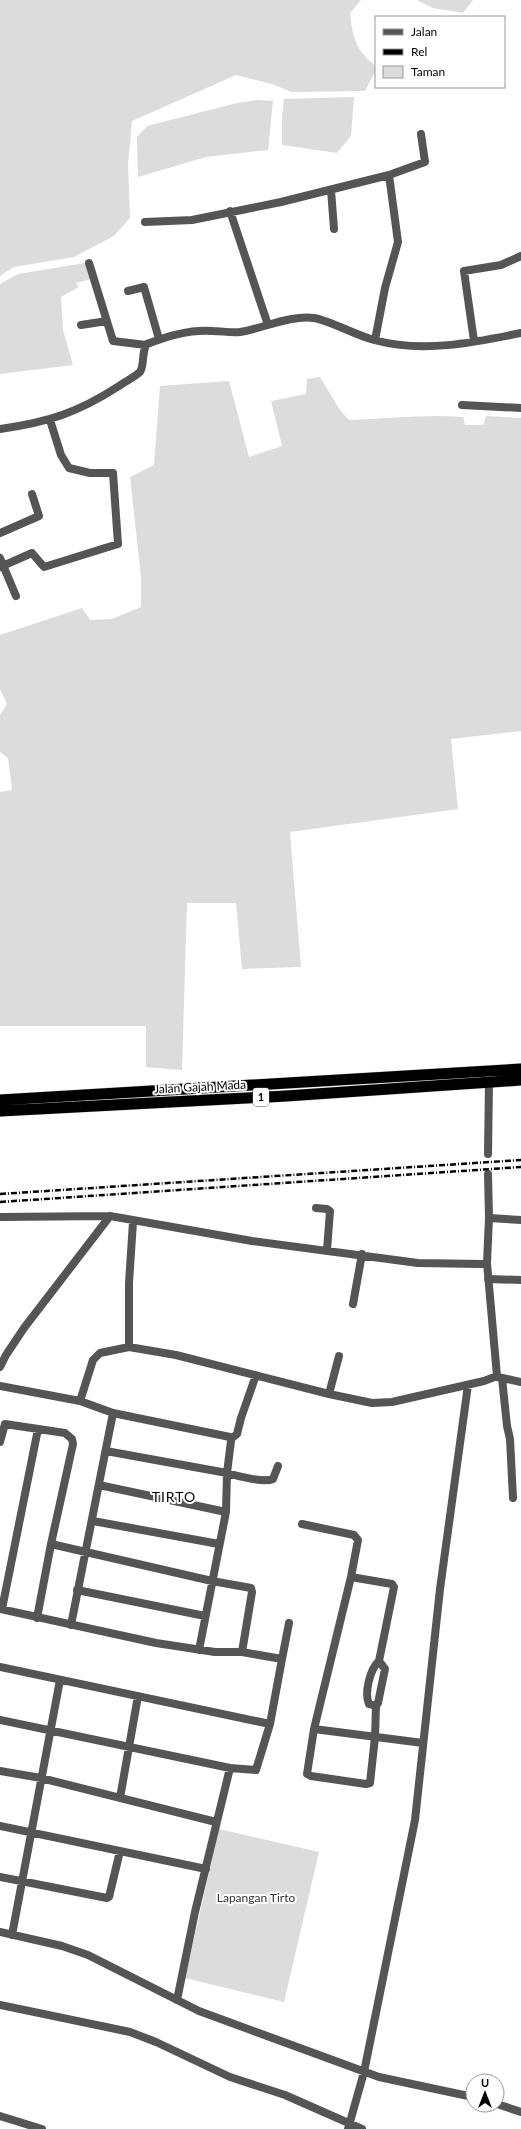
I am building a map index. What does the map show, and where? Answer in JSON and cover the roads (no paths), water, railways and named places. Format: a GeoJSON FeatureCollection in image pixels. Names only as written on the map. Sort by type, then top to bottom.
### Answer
{"type":"FeatureCollection","features":[{"type":"Feature","properties":{"kind":"highway","name":"Jalan Gajah Mada"},"geometry":{"type":"LineString","coordinates":[[0,1100],[521,1068]]}},
{"type":"Feature","properties":{"kind":"highway","name":"Jalan Gajah Mada"},"geometry":{"type":"LineString","coordinates":[[0,1111],[286,1096],[521,1080]]}},
{"type":"Feature","properties":{"kind":"street"},"geometry":{"type":"LineString","coordinates":[[145,222],[192,220],[230,211],[281,202],[389,175],[425,162],[421,134]]}},
{"type":"Feature","properties":{"kind":"street"},"geometry":{"type":"LineString","coordinates":[[375,340],[385,288],[398,242],[389,175]]}},
{"type":"Feature","properties":{"kind":"street"},"geometry":{"type":"LineString","coordinates":[[331,190],[334,229]]}},
{"type":"Feature","properties":{"kind":"street"},"geometry":{"type":"LineString","coordinates":[[230,211],[268,325]]}},
{"type":"Feature","properties":{"kind":"street"},"geometry":{"type":"LineString","coordinates":[[474,341],[464,271],[501,265],[521,256]]}},
{"type":"Feature","properties":{"kind":"street"},"geometry":{"type":"LineString","coordinates":[[89,263],[113,341],[146,345],[186,333],[212,330],[224,333],[239,332],[299,318],[321,320],[375,340],[407,345],[435,347],[521,333]]}},
{"type":"Feature","properties":{"kind":"street"},"geometry":{"type":"LineString","coordinates":[[128,291],[144,287],[159,340]]}},
{"type":"Feature","properties":{"kind":"street"},"geometry":{"type":"LineString","coordinates":[[81,325],[107,321]]}},
{"type":"Feature","properties":{"kind":"street"},"geometry":{"type":"LineString","coordinates":[[0,429],[50,420],[70,413],[88,404],[135,376],[143,367],[146,345]]}},
{"type":"Feature","properties":{"kind":"street"},"geometry":{"type":"LineString","coordinates":[[462,405],[521,408]]}},
{"type":"Feature","properties":{"kind":"street"},"geometry":{"type":"LineString","coordinates":[[16,596],[1,563],[32,553],[44,567],[118,544],[112,473],[90,473],[70,468],[61,455],[50,420]]}},
{"type":"Feature","properties":{"kind":"street"},"geometry":{"type":"LineString","coordinates":[[0,533],[39,516],[32,494]]}},
{"type":"Feature","properties":{"kind":"street"},"geometry":{"type":"LineString","coordinates":[[488,1154],[489,1082]]}},
{"type":"Feature","properties":{"kind":"street"},"geometry":{"type":"LineString","coordinates":[[488,1174],[488,1279],[500,1377],[510,1439],[513,1498]]}},
{"type":"Feature","properties":{"kind":"street"},"geometry":{"type":"LineString","coordinates":[[316,1208],[329,1209],[330,1211],[327,1250]]}},
{"type":"Feature","properties":{"kind":"street"},"geometry":{"type":"LineString","coordinates":[[0,1217],[110,1216],[134,1222],[252,1241],[362,1254],[418,1263],[487,1263]]}},
{"type":"Feature","properties":{"kind":"street"},"geometry":{"type":"LineString","coordinates":[[0,1367],[24,1328],[110,1216]]}},
{"type":"Feature","properties":{"kind":"street"},"geometry":{"type":"LineString","coordinates":[[489,1218],[521,1220]]}},
{"type":"Feature","properties":{"kind":"street"},"geometry":{"type":"LineString","coordinates":[[128,1347],[129,1283],[134,1222]]}},
{"type":"Feature","properties":{"kind":"street"},"geometry":{"type":"LineString","coordinates":[[353,1304],[362,1254]]}},
{"type":"Feature","properties":{"kind":"street"},"geometry":{"type":"LineString","coordinates":[[488,1279],[521,1280]]}},
{"type":"Feature","properties":{"kind":"street"},"geometry":{"type":"LineString","coordinates":[[80,1401],[93,1360],[100,1353],[128,1347],[176,1355],[329,1394],[372,1402],[392,1402],[500,1377],[521,1382]]}},
{"type":"Feature","properties":{"kind":"street"},"geometry":{"type":"LineString","coordinates":[[329,1394],[339,1356]]}},
{"type":"Feature","properties":{"kind":"street"},"geometry":{"type":"LineString","coordinates":[[199,1650],[226,1512],[227,1473],[231,1439],[237,1434],[256,1375]]}},
{"type":"Feature","properties":{"kind":"street"},"geometry":{"type":"LineString","coordinates":[[349,2126],[364,2072],[415,1820],[451,1500],[468,1385]]}},
{"type":"Feature","properties":{"kind":"street"},"geometry":{"type":"LineString","coordinates":[[0,1386],[80,1401],[113,1413],[230,1437],[231,1439]]}},
{"type":"Feature","properties":{"kind":"street"},"geometry":{"type":"LineString","coordinates":[[71,1625],[113,1413]]}},
{"type":"Feature","properties":{"kind":"street"},"geometry":{"type":"LineString","coordinates":[[0,1442],[5,1424],[70,1435],[72,1444],[50,1544],[37,1618]]}},
{"type":"Feature","properties":{"kind":"street"},"geometry":{"type":"LineString","coordinates":[[38,1429],[1,1609],[37,1618],[199,1650],[228,1654],[242,1652],[282,1659]]}},
{"type":"Feature","properties":{"kind":"street"},"geometry":{"type":"LineString","coordinates":[[106,1451],[227,1473],[245,1478],[271,1480],[278,1466]]}},
{"type":"Feature","properties":{"kind":"street"},"geometry":{"type":"LineString","coordinates":[[99,1485],[226,1512]]}},
{"type":"Feature","properties":{"kind":"street"},"geometry":{"type":"LineString","coordinates":[[92,1521],[219,1544]]}},
{"type":"Feature","properties":{"kind":"street"},"geometry":{"type":"LineString","coordinates":[[302,1524],[358,1537],[351,1577],[314,1729],[307,1774],[311,1776],[366,1784],[370,1783],[372,1778],[376,1706],[378,1703],[385,1669],[379,1661]]}},
{"type":"Feature","properties":{"kind":"street"},"geometry":{"type":"LineString","coordinates":[[50,1544],[212,1581],[251,1588],[252,1592],[242,1652]]}},
{"type":"Feature","properties":{"kind":"street"},"geometry":{"type":"LineString","coordinates":[[351,1577],[393,1585],[379,1661],[373,1667],[368,1696],[369,1704],[376,1706]]}},
{"type":"Feature","properties":{"kind":"street"},"geometry":{"type":"LineString","coordinates":[[77,1590],[205,1616]]}},
{"type":"Feature","properties":{"kind":"street"},"geometry":{"type":"LineString","coordinates":[[0,1720],[230,1768],[256,1770],[270,1724],[289,1623]]}},
{"type":"Feature","properties":{"kind":"street"},"geometry":{"type":"LineString","coordinates":[[0,1667],[270,1724]]}},
{"type":"Feature","properties":{"kind":"street"},"geometry":{"type":"LineString","coordinates":[[12,1935],[60,1680]]}},
{"type":"Feature","properties":{"kind":"street"},"geometry":{"type":"LineString","coordinates":[[120,1798],[138,1696]]}},
{"type":"Feature","properties":{"kind":"street"},"geometry":{"type":"LineString","coordinates":[[314,1729],[423,1743]]}},
{"type":"Feature","properties":{"kind":"street"},"geometry":{"type":"LineString","coordinates":[[177,2000],[216,1822],[230,1768]]}},
{"type":"Feature","properties":{"kind":"street"},"geometry":{"type":"LineString","coordinates":[[0,1771],[41,1778],[216,1822]]}},
{"type":"Feature","properties":{"kind":"street"},"geometry":{"type":"LineString","coordinates":[[0,1826],[206,1869]]}},
{"type":"Feature","properties":{"kind":"street"},"geometry":{"type":"LineString","coordinates":[[0,1877],[107,1898],[109,1897],[120,1851]]}},
{"type":"Feature","properties":{"kind":"street"},"geometry":{"type":"LineString","coordinates":[[0,1932],[62,1946],[88,1954],[199,2011],[364,2072],[379,2077],[465,2095]]}},
{"type":"Feature","properties":{"kind":"street"},"geometry":{"type":"LineString","coordinates":[[0,2005],[130,2032],[156,2042],[230,2077],[285,2095],[349,2126],[362,2129]]}},
{"type":"Feature","properties":{"kind":"street"},"geometry":{"type":"LineString","coordinates":[[505,2107],[521,2112]]}},
{"type":"Feature","properties":{"kind":"street"},"geometry":{"type":"LineString","coordinates":[[0,2116],[42,2129]]}},
{"type":"Feature","properties":{"kind":"railway"},"geometry":{"type":"LineString","coordinates":[[0,1194],[521,1160]]}},
{"type":"Feature","properties":{"kind":"railway"},"geometry":{"type":"LineString","coordinates":[[0,1202],[521,1167]]}},
{"type":"Feature","properties":{"kind":"district","name":"TIRTO"},"geometry":{"type":"Point","coordinates":[174,1497]}},
{"type":"Feature","properties":{"kind":"park label","name":"Lapangan Tirto"},"geometry":{"type":"Point","coordinates":[256,1898]}}]}
